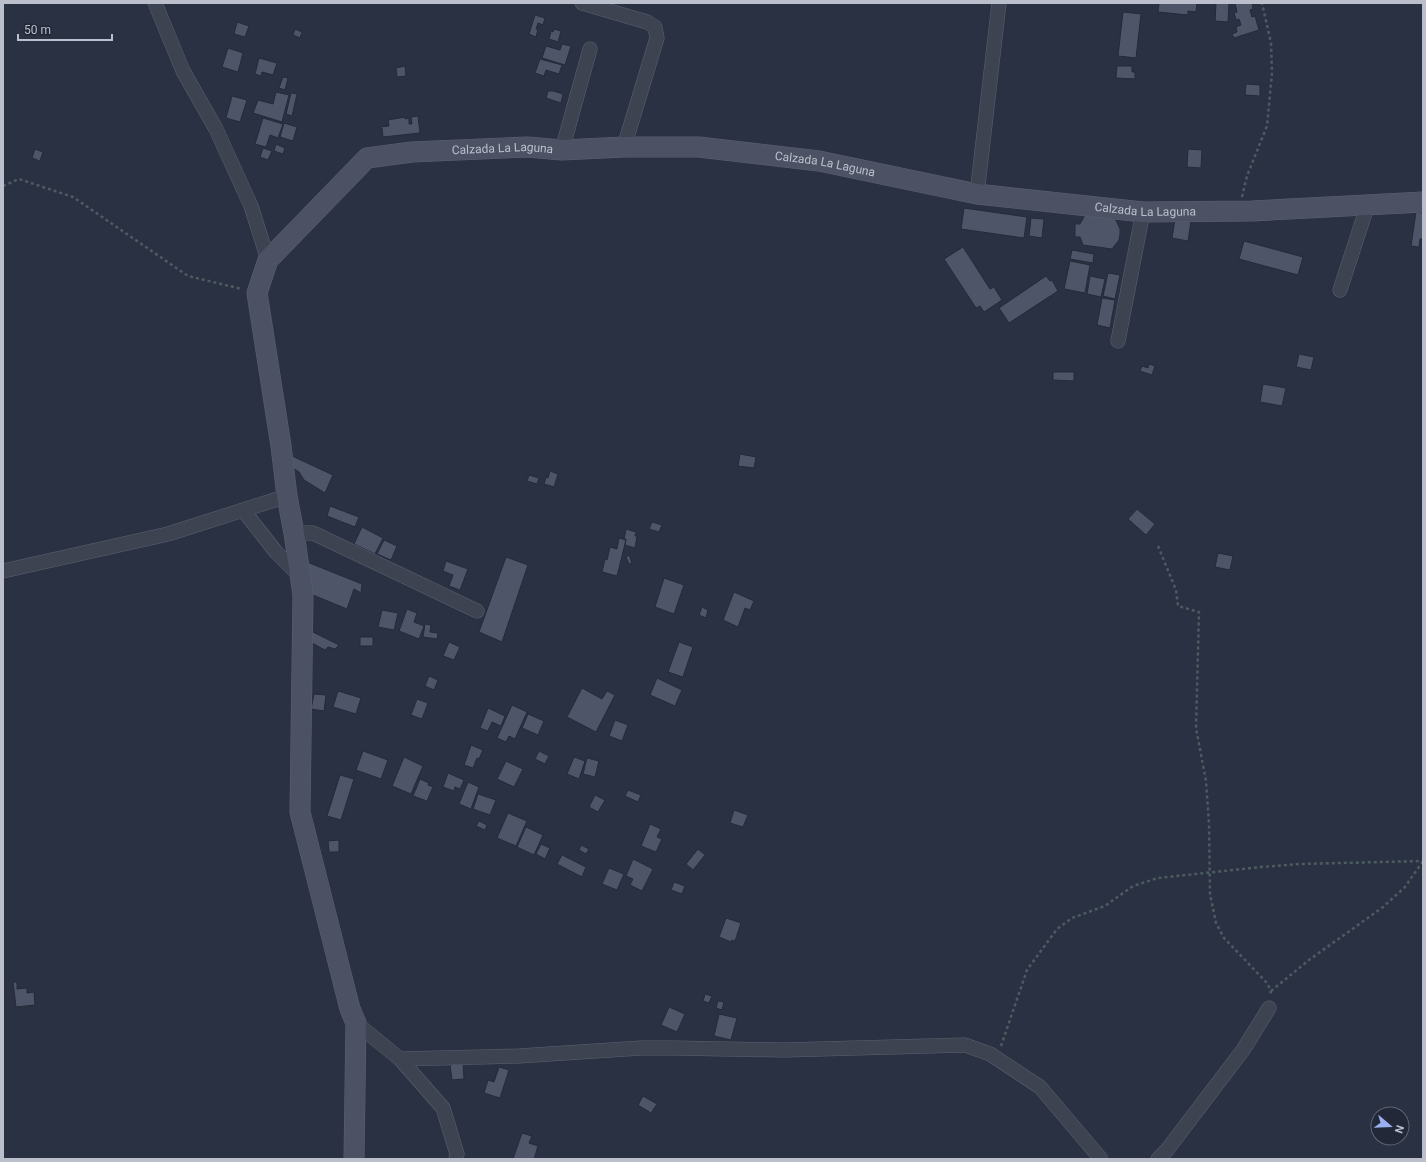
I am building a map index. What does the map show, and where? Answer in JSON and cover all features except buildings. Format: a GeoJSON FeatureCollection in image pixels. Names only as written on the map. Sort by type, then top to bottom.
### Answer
{"type":"FeatureCollection","features":[{"type":"Feature","properties":{"kind":"street"},"geometry":{"type":"LineString","coordinates":[[155,3],[183,71],[216,129],[251,206],[268,260],[257,293],[282,446],[287,496],[303,595],[300,812],[350,1010],[356,1023],[354,1159]]}},
{"type":"Feature","properties":{"kind":"street"},"geometry":{"type":"LineString","coordinates":[[582,3],[647,22],[656,27],[657,38],[624,147]]}},
{"type":"Feature","properties":{"kind":"street"},"geometry":{"type":"LineString","coordinates":[[976,194],[999,3]]}},
{"type":"Feature","properties":{"kind":"street"},"geometry":{"type":"LineString","coordinates":[[562,150],[590,49]]}},
{"type":"Feature","properties":{"kind":"street","name":"Calzada La Laguna"},"geometry":{"type":"LineString","coordinates":[[268,260],[367,158],[412,152],[527,147],[562,150],[624,147],[699,147],[819,161],[976,194],[1143,212],[1239,211],[1423,202]]}},
{"type":"Feature","properties":{"kind":"street"},"geometry":{"type":"LineString","coordinates":[[1340,290],[1368,204]]}},
{"type":"Feature","properties":{"kind":"street"},"geometry":{"type":"LineString","coordinates":[[1118,341],[1143,212]]}},
{"type":"Feature","properties":{"kind":"street"},"geometry":{"type":"LineString","coordinates":[[3,571],[168,534],[287,496]]}},
{"type":"Feature","properties":{"kind":"street"},"geometry":{"type":"LineString","coordinates":[[243,510],[276,552],[300,576]]}},
{"type":"Feature","properties":{"kind":"street"},"geometry":{"type":"LineString","coordinates":[[294,533],[313,534],[476,611]]}},
{"type":"Feature","properties":{"kind":"street"},"geometry":{"type":"LineString","coordinates":[[1158,1159],[1167,1150],[1243,1050],[1268,1008]]}},
{"type":"Feature","properties":{"kind":"street"},"geometry":{"type":"LineString","coordinates":[[356,1023],[400,1059],[443,1108],[457,1154],[456,1159]]}},
{"type":"Feature","properties":{"kind":"street"},"geometry":{"type":"LineString","coordinates":[[400,1059],[519,1056],[641,1048],[784,1050],[965,1045],[998,1058],[1040,1087],[1101,1159]]}},
{"type":"Feature","properties":{"kind":"path"},"geometry":{"type":"LineString","coordinates":[[1239,211],[1247,176],[1267,126],[1272,73],[1271,43],[1262,3]]}},
{"type":"Feature","properties":{"kind":"path"},"geometry":{"type":"LineString","coordinates":[[3,186],[20,179],[73,197],[188,276],[257,293]]}},
{"type":"Feature","properties":{"kind":"path"},"geometry":{"type":"LineString","coordinates":[[1158,546],[1176,590],[1178,606],[1199,612],[1196,728],[1206,781],[1209,824],[1210,894],[1216,923],[1224,938],[1267,983],[1271,991],[1268,1008]]}},
{"type":"Feature","properties":{"kind":"path"},"geometry":{"type":"LineString","coordinates":[[998,1058],[1027,970],[1057,929],[1072,918],[1105,906],[1133,886],[1158,878],[1300,864],[1423,861],[1405,887],[1383,907],[1309,960],[1271,991]]}}]}
